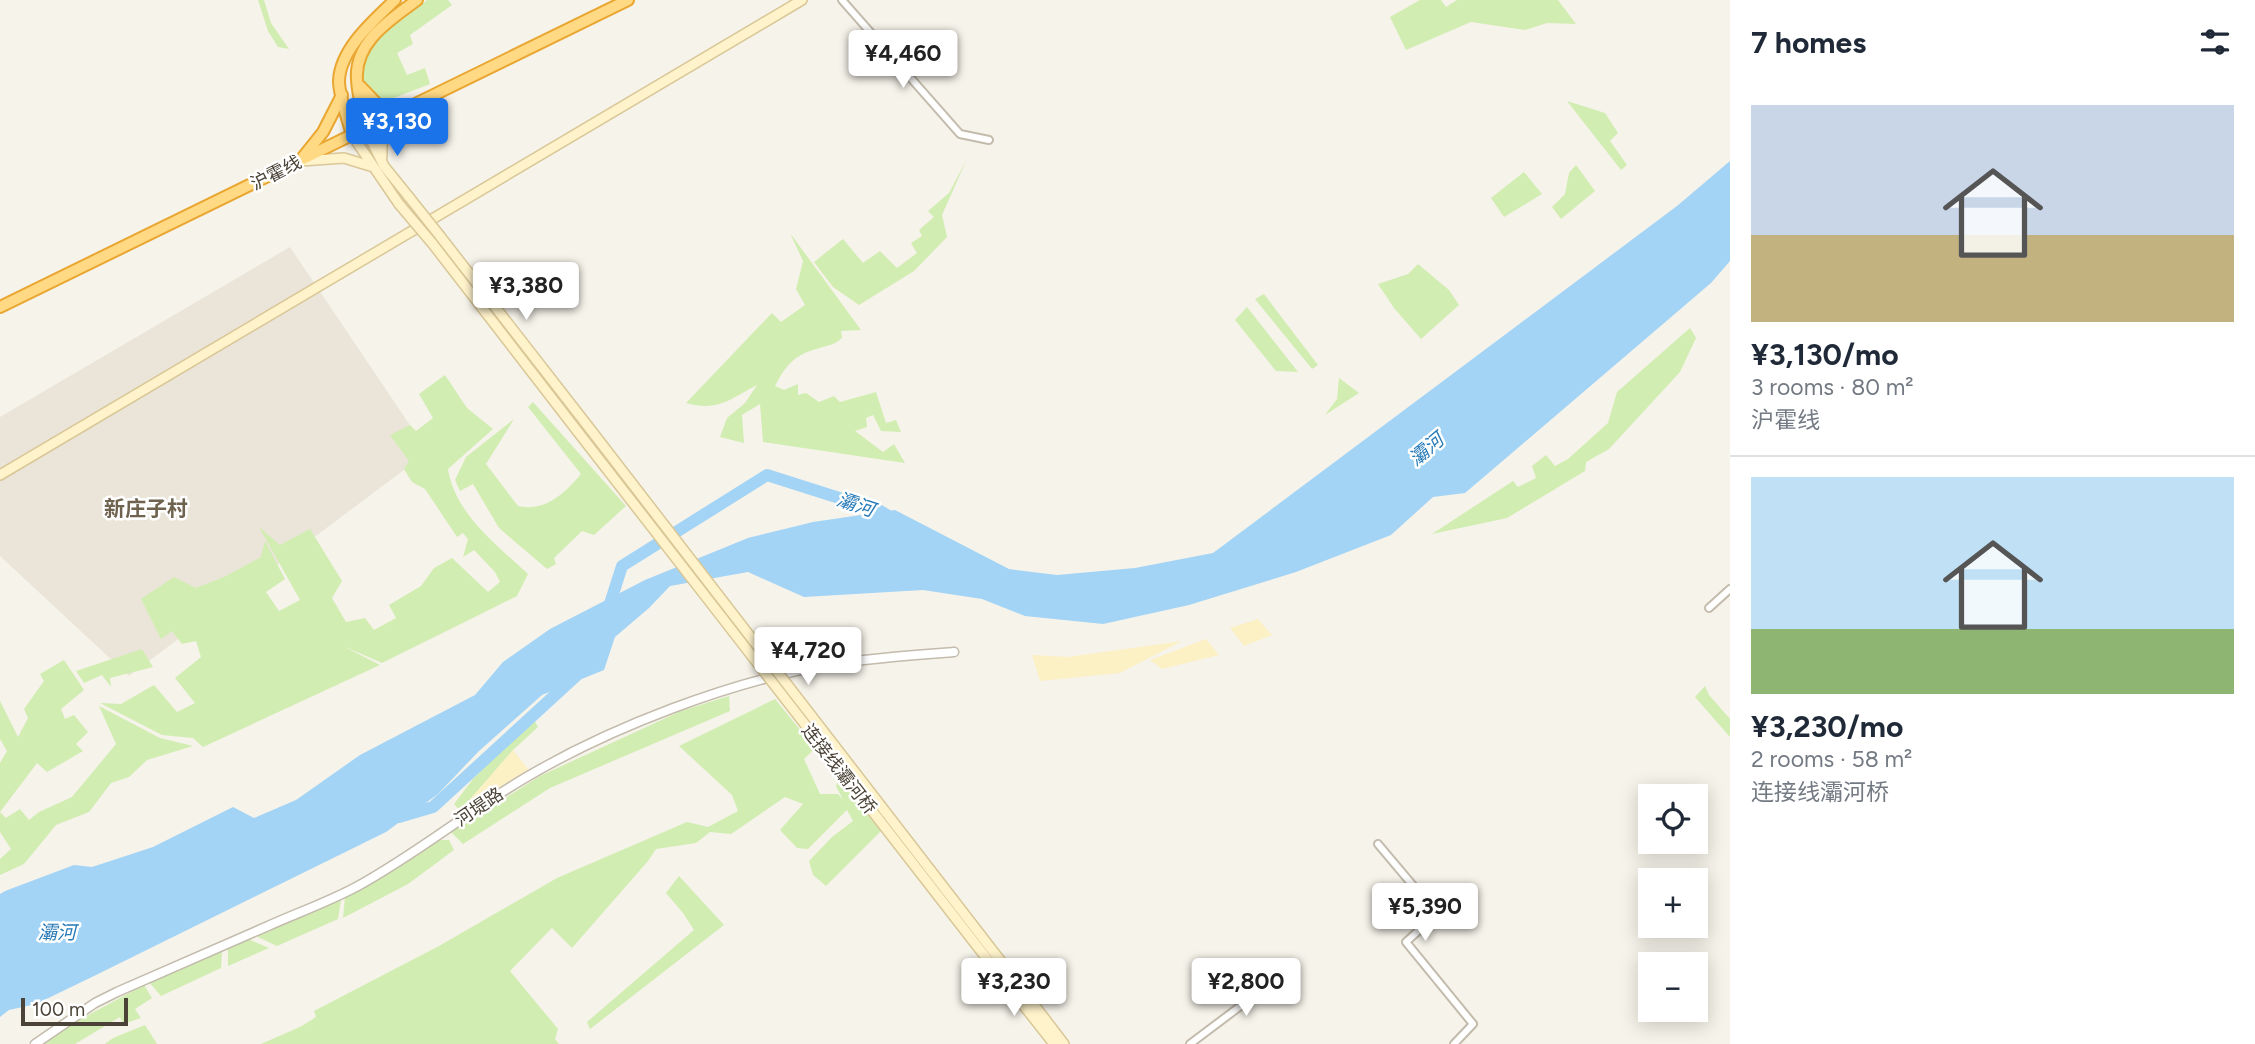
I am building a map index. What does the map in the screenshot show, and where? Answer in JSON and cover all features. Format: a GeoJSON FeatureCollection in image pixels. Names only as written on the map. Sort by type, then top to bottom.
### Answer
{"type":"FeatureCollection","features":[{"type":"Feature","properties":{"kind":"highway"},"geometry":{"type":"LineString","coordinates":[[352,135],[339,80],[348,52],[366,26],[395,0]]}},
{"type":"Feature","properties":{"kind":"highway"},"geometry":{"type":"LineString","coordinates":[[366,130],[357,82],[358,62],[367,43],[386,23],[417,0]]}},
{"type":"Feature","properties":{"kind":"highway","name":"沪霍线"},"geometry":{"type":"LineString","coordinates":[[0,307],[628,0]]}},
{"type":"Feature","properties":{"kind":"highway"},"geometry":{"type":"LineString","coordinates":[[357,82],[372,101],[400,113]]}},
{"type":"Feature","properties":{"kind":"highway"},"geometry":{"type":"LineString","coordinates":[[300,161],[323,132],[342,95]]}},
{"type":"Feature","properties":{"kind":"main road"},"geometry":{"type":"LineString","coordinates":[[0,475],[802,0]]}},
{"type":"Feature","properties":{"kind":"main road"},"geometry":{"type":"LineString","coordinates":[[383,163],[382,144],[400,113]]}},
{"type":"Feature","properties":{"kind":"main road","name":"连接线灞河桥"},"geometry":{"type":"LineString","coordinates":[[366,130],[383,163],[587,425],[1002,970]]}},
{"type":"Feature","properties":{"kind":"main road","name":"连接线灞河桥"},"geometry":{"type":"LineString","coordinates":[[352,135],[399,204],[1002,970]]}},
{"type":"Feature","properties":{"kind":"main road"},"geometry":{"type":"LineString","coordinates":[[300,161],[344,158],[372,167]]}},
{"type":"Feature","properties":{"kind":"main road"},"geometry":{"type":"LineString","coordinates":[[1002,970],[1054,1044]]}},
{"type":"Feature","properties":{"kind":"main road"},"geometry":{"type":"LineString","coordinates":[[1002,970],[1064,1044]]}},
{"type":"Feature","properties":{"kind":"street"},"geometry":{"type":"LineString","coordinates":[[842,0],[960,134],[989,140]]}},
{"type":"Feature","properties":{"kind":"street"},"geometry":{"type":"LineString","coordinates":[[1709,608],[1730,589]]}},
{"type":"Feature","properties":{"kind":"street","name":"河堤路"},"geometry":{"type":"LineString","coordinates":[[35,1044],[95,1003],[117,992],[360,884],[408,857],[504,790],[561,757],[622,730],[685,705],[787,673],[877,659],[954,652]]}},
{"type":"Feature","properties":{"kind":"street"},"geometry":{"type":"LineString","coordinates":[[1378,844],[1437,915],[1406,942],[1473,1024],[1454,1044]]}},
{"type":"Feature","properties":{"kind":"street"},"geometry":{"type":"LineString","coordinates":[[1189,1044],[1287,971]]}},
{"type":"Feature","properties":{"kind":"shaded area"},"geometry":{"type":"Polygon","coordinates":[[[290,247],[428,452],[129,676],[0,556],[0,417],[290,247]]]}},
{"type":"Feature","properties":{"kind":"green space"},"geometry":{"type":"Polygon","coordinates":[[[258,0],[264,0],[271,23],[289,49],[278,47],[268,31],[258,0]]]}},
{"type":"Feature","properties":{"kind":"green space"},"geometry":{"type":"Polygon","coordinates":[[[427,0],[448,0],[452,5],[410,35],[413,44],[397,53],[407,75],[425,68],[430,84],[381,103],[365,89],[360,72],[374,41],[427,0]]]}},
{"type":"Feature","properties":{"kind":"green space"},"geometry":{"type":"Polygon","coordinates":[[[1420,0],[1441,0],[1446,7],[1457,0],[1558,0],[1576,24],[1547,23],[1525,30],[1471,22],[1406,50],[1390,17],[1420,0]]]}},
{"type":"Feature","properties":{"kind":"green space"},"geometry":{"type":"Polygon","coordinates":[[[1567,101],[1605,113],[1618,133],[1610,141],[1627,165],[1621,170],[1567,101]]]}},
{"type":"Feature","properties":{"kind":"green space"},"geometry":{"type":"Polygon","coordinates":[[[966,161],[942,215],[947,237],[914,271],[859,305],[833,287],[814,262],[843,239],[863,263],[880,251],[897,268],[917,253],[911,243],[922,236],[919,230],[934,217],[928,211],[949,193],[966,161]]]}},
{"type":"Feature","properties":{"kind":"green space"},"geometry":{"type":"Polygon","coordinates":[[[1576,165],[1595,191],[1561,219],[1552,207],[1565,194],[1569,173],[1576,165]]]}},
{"type":"Feature","properties":{"kind":"green space"},"geometry":{"type":"Polygon","coordinates":[[[1524,172],[1542,194],[1504,217],[1491,198],[1524,172]]]}},
{"type":"Feature","properties":{"kind":"green space"},"geometry":{"type":"Polygon","coordinates":[[[790,233],[861,330],[841,331],[842,338],[838,341],[798,357],[785,369],[775,386],[784,390],[798,384],[798,395],[806,393],[819,402],[834,396],[840,402],[876,392],[886,423],[896,420],[901,432],[881,431],[873,415],[866,418],[867,427],[855,431],[883,452],[894,444],[905,463],[763,442],[760,404],[742,415],[744,443],[720,437],[727,418],[745,403],[757,385],[723,403],[707,406],[686,403],[772,313],[781,322],[805,305],[796,289],[803,261],[790,233]]]}},
{"type":"Feature","properties":{"kind":"green space"},"geometry":{"type":"Polygon","coordinates":[[[1418,264],[1449,290],[1459,305],[1421,339],[1394,308],[1378,284],[1408,274],[1418,264]]]}},
{"type":"Feature","properties":{"kind":"green space"},"geometry":{"type":"Polygon","coordinates":[[[1264,294],[1318,365],[1312,369],[1255,299],[1264,294]]]}},
{"type":"Feature","properties":{"kind":"green space"},"geometry":{"type":"Polygon","coordinates":[[[1247,307],[1298,372],[1276,371],[1235,320],[1247,307]]]}},
{"type":"Feature","properties":{"kind":"green space"},"geometry":{"type":"Polygon","coordinates":[[[1690,328],[1696,338],[1680,372],[1609,449],[1586,462],[1585,471],[1507,518],[1432,534],[1513,481],[1518,487],[1536,478],[1532,466],[1546,455],[1555,466],[1568,459],[1608,423],[1617,392],[1690,328]]]}},
{"type":"Feature","properties":{"kind":"green space"},"geometry":{"type":"Polygon","coordinates":[[[445,375],[467,408],[493,429],[448,469],[452,485],[468,514],[491,540],[528,574],[517,596],[382,663],[343,646],[380,665],[203,747],[193,738],[162,735],[100,703],[121,704],[154,685],[177,712],[195,703],[175,678],[201,657],[196,641],[182,644],[172,631],[161,639],[141,599],[174,577],[196,588],[224,577],[261,557],[265,541],[285,579],[266,592],[279,611],[300,600],[259,527],[280,545],[310,529],[342,581],[332,598],[346,622],[365,618],[374,630],[396,618],[389,605],[421,586],[434,568],[452,558],[488,592],[500,582],[495,572],[474,550],[463,557],[468,539],[463,533],[457,537],[425,489],[412,482],[404,469],[409,461],[390,435],[410,425],[416,431],[433,418],[419,394],[445,375]]]}},
{"type":"Feature","properties":{"kind":"green space"},"geometry":{"type":"Polygon","coordinates":[[[1339,378],[1359,393],[1325,415],[1337,399],[1339,378]]]}},
{"type":"Feature","properties":{"kind":"green space"},"geometry":{"type":"Polygon","coordinates":[[[533,402],[626,506],[594,535],[582,531],[554,558],[556,564],[547,569],[499,528],[473,484],[460,491],[455,480],[466,457],[514,419],[486,464],[518,506],[545,504],[568,488],[581,474],[528,407],[533,402]]]}},
{"type":"Feature","properties":{"kind":"green space"},"geometry":{"type":"Polygon","coordinates":[[[142,649],[153,667],[110,678],[111,687],[102,675],[84,683],[76,671],[142,649]]]}},
{"type":"Feature","properties":{"kind":"green space"},"geometry":{"type":"Polygon","coordinates":[[[64,660],[84,690],[61,709],[65,719],[74,715],[88,732],[76,744],[83,751],[47,772],[37,763],[0,812],[0,763],[7,751],[0,739],[0,701],[18,737],[28,718],[24,709],[44,681],[40,674],[64,660]]]}},
{"type":"Feature","properties":{"kind":"green space"},"geometry":{"type":"Polygon","coordinates":[[[1705,686],[1709,695],[1730,719],[1730,737],[1695,697],[1705,686]]]}},
{"type":"Feature","properties":{"kind":"green space"},"geometry":{"type":"Polygon","coordinates":[[[729,696],[730,711],[550,788],[463,844],[451,832],[540,776],[681,711],[729,696]]]}},
{"type":"Feature","properties":{"kind":"green space"},"geometry":{"type":"Polygon","coordinates":[[[775,699],[815,748],[804,759],[820,794],[838,794],[843,800],[836,786],[839,778],[881,831],[826,886],[813,875],[809,861],[832,837],[853,821],[847,810],[808,849],[797,848],[780,830],[803,804],[785,797],[731,834],[710,832],[696,843],[656,849],[572,948],[552,928],[510,971],[558,1029],[555,1039],[559,1044],[261,1044],[302,1026],[316,1017],[314,1011],[439,946],[557,878],[687,822],[708,827],[738,811],[732,795],[679,746],[775,699]]]}},
{"type":"Feature","properties":{"kind":"green space"},"geometry":{"type":"Polygon","coordinates":[[[99,706],[160,738],[193,746],[147,760],[129,777],[111,783],[89,812],[56,825],[24,864],[0,875],[0,859],[11,849],[0,832],[0,812],[6,818],[20,809],[29,820],[39,812],[72,797],[116,744],[99,706]]]}},
{"type":"Feature","properties":{"kind":"green space"},"geometry":{"type":"Polygon","coordinates":[[[533,718],[538,727],[513,750],[460,811],[454,804],[473,779],[533,718]]]}},
{"type":"Feature","properties":{"kind":"green space"},"geometry":{"type":"Polygon","coordinates":[[[438,840],[449,840],[454,850],[408,884],[343,918],[345,897],[438,840]]]}},
{"type":"Feature","properties":{"kind":"green space"},"geometry":{"type":"Polygon","coordinates":[[[679,876],[724,925],[590,1029],[587,1022],[694,930],[666,893],[679,876]]]}},
{"type":"Feature","properties":{"kind":"green space"},"geometry":{"type":"Polygon","coordinates":[[[341,900],[338,919],[277,946],[256,936],[341,900]]]}},
{"type":"Feature","properties":{"kind":"green space"},"geometry":{"type":"Polygon","coordinates":[[[248,939],[269,948],[228,966],[228,949],[248,939]]]}},
{"type":"Feature","properties":{"kind":"green space"},"geometry":{"type":"Polygon","coordinates":[[[222,951],[221,968],[161,996],[149,982],[222,951]]]}},
{"type":"Feature","properties":{"kind":"green space"},"geometry":{"type":"Polygon","coordinates":[[[144,985],[152,998],[135,1009],[141,1018],[123,1024],[120,1017],[75,1044],[41,1044],[57,1032],[144,985]]]}},
{"type":"Feature","properties":{"kind":"green space"},"geometry":{"type":"Polygon","coordinates":[[[145,1025],[157,1044],[105,1044],[113,1038],[145,1025]]]}},
{"type":"Feature","properties":{"kind":"sand"},"geometry":{"type":"Polygon","coordinates":[[[1258,619],[1272,635],[1244,646],[1230,628],[1258,619]]]}},
{"type":"Feature","properties":{"kind":"sand"},"geometry":{"type":"Polygon","coordinates":[[[1206,639],[1219,655],[1162,669],[1150,660],[1206,639]]]}},
{"type":"Feature","properties":{"kind":"sand"},"geometry":{"type":"Polygon","coordinates":[[[1182,641],[1120,673],[1040,681],[1032,655],[1068,657],[1182,641]]]}},
{"type":"Feature","properties":{"kind":"sand"},"geometry":{"type":"Polygon","coordinates":[[[513,750],[529,770],[460,811],[513,750]]]}},
{"type":"Feature","properties":{"kind":"water","name":"灞河"},"geometry":{"type":"Polygon","coordinates":[[[1730,161],[1730,261],[1711,283],[1465,493],[1433,497],[1391,535],[1296,572],[1189,605],[1103,624],[1025,616],[982,599],[923,590],[804,597],[748,572],[670,586],[615,637],[604,670],[542,695],[479,751],[438,794],[386,832],[36,1004],[9,1010],[0,1017],[0,894],[74,865],[92,867],[153,847],[233,807],[254,818],[296,800],[360,755],[475,695],[503,662],[550,629],[645,580],[748,538],[813,522],[895,510],[1009,569],[1057,575],[1135,568],[1213,553],[1677,206],[1730,161]]]}},
{"type":"Feature","properties":{"kind":"waterway","name":"灞河"},"geometry":{"type":"LineString","coordinates":[[607,613],[622,566],[767,475],[880,511],[895,520]]}},
{"type":"Feature","properties":{"kind":"waterway","name":"灞河"},"geometry":{"type":"LineString","coordinates":[[399,817],[433,807],[577,675]]}},
{"type":"Feature","properties":{"kind":"district","name":"新庄子村"},"geometry":{"type":"Point","coordinates":[146,509]}}]}
